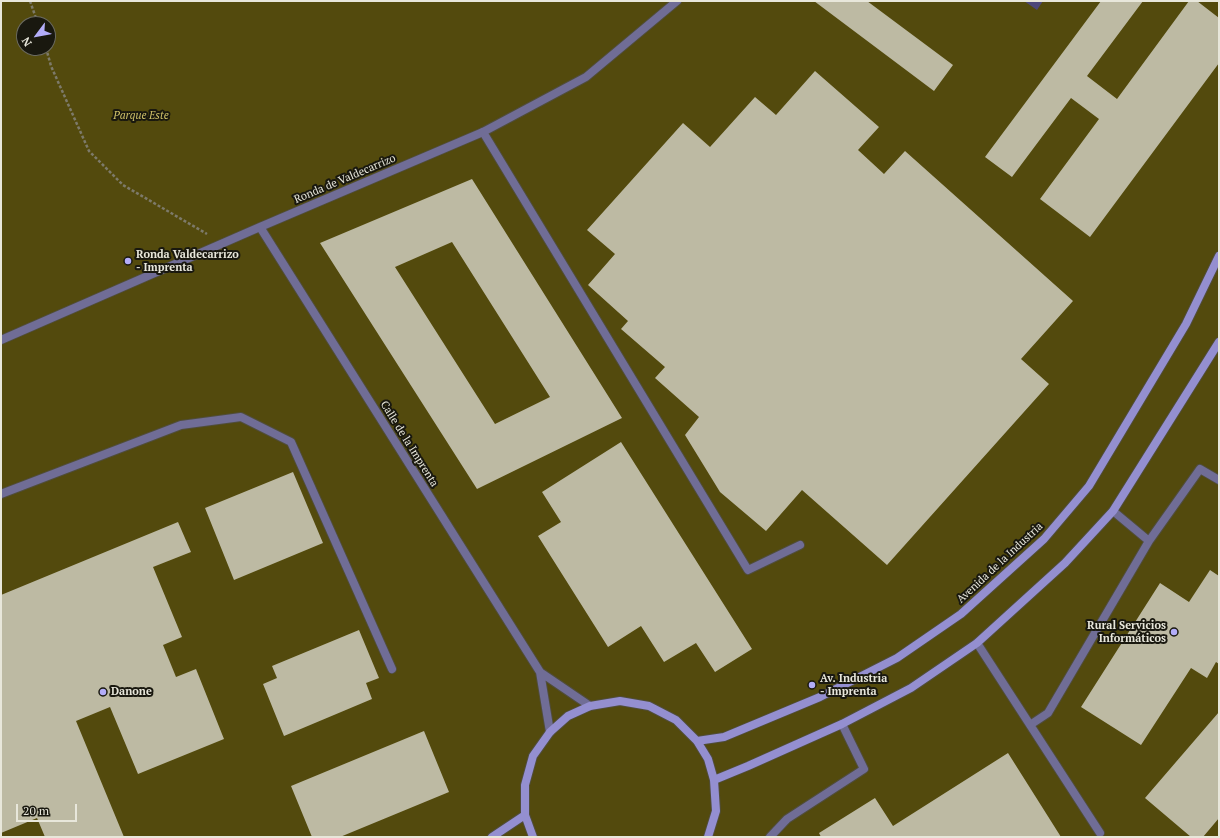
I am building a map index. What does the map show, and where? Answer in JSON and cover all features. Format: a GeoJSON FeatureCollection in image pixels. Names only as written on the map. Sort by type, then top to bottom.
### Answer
{"type":"FeatureCollection","features":[{"type":"Feature","properties":{"kind":"street","name":"Ronda de Valdecarrizo"},"geometry":{"type":"LineString","coordinates":[[1,340],[483,132],[586,77],[677,1]]}},
{"type":"Feature","properties":{"kind":"street"},"geometry":{"type":"LineString","coordinates":[[483,132],[748,570],[800,545]]}},
{"type":"Feature","properties":{"kind":"street","name":"Calle de la Imprenta"},"geometry":{"type":"LineString","coordinates":[[260,227],[540,672],[550,732]]}},
{"type":"Feature","properties":{"kind":"street","name":"Avenida de la Industria"},"geometry":{"type":"LineString","coordinates":[[697,741],[724,737],[820,697],[897,658],[961,614],[1044,539],[1089,486],[1186,324],[1219,256]]}},
{"type":"Feature","properties":{"kind":"street"},"geometry":{"type":"LineString","coordinates":[[714,780],[842,724],[911,688],[977,643],[1065,563],[1112,511],[1218,346]]}},
{"type":"Feature","properties":{"kind":"street"},"geometry":{"type":"LineString","coordinates":[[1,494],[181,425],[241,417],[291,442],[392,669]]}},
{"type":"Feature","properties":{"kind":"street"},"geometry":{"type":"LineString","coordinates":[[1030,725],[1048,713],[1149,540],[1200,469],[1219,480]]}},
{"type":"Feature","properties":{"kind":"street"},"geometry":{"type":"LineString","coordinates":[[1112,511],[1149,540]]}},
{"type":"Feature","properties":{"kind":"street"},"geometry":{"type":"LineString","coordinates":[[977,643],[1100,833]]}},
{"type":"Feature","properties":{"kind":"street","name":"Calle de la Imprenta"},"geometry":{"type":"LineString","coordinates":[[540,672],[590,706]]}},
{"type":"Feature","properties":{"kind":"street"},"geometry":{"type":"LineString","coordinates":[[533,837],[525,815],[525,785],[533,756],[550,732],[568,716],[590,706],[620,702],[649,706],[676,720],[697,741],[708,759],[714,780],[716,811],[708,837]]}},
{"type":"Feature","properties":{"kind":"street"},"geometry":{"type":"LineString","coordinates":[[770,837],[788,819],[864,770],[842,724]]}},
{"type":"Feature","properties":{"kind":"street"},"geometry":{"type":"LineString","coordinates":[[492,837],[525,815]]}},
{"type":"Feature","properties":{"kind":"path"},"geometry":{"type":"LineString","coordinates":[[30,1],[35,16]]}},
{"type":"Feature","properties":{"kind":"path"},"geometry":{"type":"LineString","coordinates":[[48,56],[51,66],[89,151],[123,185],[223,243]]}},
{"type":"Feature","properties":{"kind":"green space","name":"Parque Este"},"geometry":{"type":"Polygon","coordinates":[[[1,1],[1219,1],[1219,837],[1,837],[1,1]]]}},
{"type":"Feature","properties":{"kind":"shaded area"},"geometry":{"type":"Polygon","coordinates":[[[1024,1],[1043,1],[1037,10],[1024,1]]]}},
{"type":"Feature","properties":{"kind":"building"},"geometry":{"type":"Polygon","coordinates":[[[814,1],[867,1],[953,65],[934,91],[814,1]]]}},
{"type":"Feature","properties":{"kind":"building"},"geometry":{"type":"Polygon","coordinates":[[[1101,1],[1143,1],[1087,76],[1117,99],[1189,1],[1197,1],[1219,18],[1219,63],[1090,237],[1040,199],[1099,119],[1071,98],[1012,177],[985,157],[1101,1]]]}},
{"type":"Feature","properties":{"kind":"building"},"geometry":{"type":"Polygon","coordinates":[[[815,71],[879,127],[858,150],[884,174],[905,151],[1073,301],[1021,359],[1049,384],[887,565],[802,490],[766,531],[720,492],[685,435],[699,417],[655,378],[665,367],[621,329],[628,321],[588,285],[615,254],[587,230],[683,123],[710,147],[755,97],[776,115],[815,71]]]}},
{"type":"Feature","properties":{"kind":"building"},"geometry":{"type":"Polygon","coordinates":[[[472,179],[622,418],[477,489],[320,243],[472,179]],[[452,242],[395,267],[495,424],[550,397],[452,242]]]}},
{"type":"Feature","properties":{"kind":"building"},"geometry":{"type":"Polygon","coordinates":[[[621,442],[752,649],[715,672],[696,643],[664,662],[641,626],[608,647],[538,536],[561,522],[542,492],[621,442]]]}},
{"type":"Feature","properties":{"kind":"building"},"geometry":{"type":"Polygon","coordinates":[[[293,472],[323,543],[234,580],[205,508],[293,472]]]}},
{"type":"Feature","properties":{"kind":"building","name":"Danone"},"geometry":{"type":"Polygon","coordinates":[[[178,522],[191,552],[153,567],[182,637],[163,645],[176,677],[196,669],[224,739],[138,774],[110,707],[76,721],[124,837],[45,837],[37,818],[1,833],[1,595],[178,522]]]}},
{"type":"Feature","properties":{"kind":"building","name":"Rural Servicios Informáticos"},"geometry":{"type":"Polygon","coordinates":[[[1210,570],[1219,576],[1219,664],[1216,662],[1207,678],[1191,668],[1141,745],[1081,707],[1160,583],[1189,602],[1210,570]]]}},
{"type":"Feature","properties":{"kind":"building"},"geometry":{"type":"Polygon","coordinates":[[[359,630],[379,678],[366,683],[372,699],[284,736],[263,684],[277,678],[272,666],[359,630]]]}},
{"type":"Feature","properties":{"kind":"building"},"geometry":{"type":"Polygon","coordinates":[[[1219,712],[1219,818],[1203,837],[1191,837],[1145,798],[1219,712]]]}},
{"type":"Feature","properties":{"kind":"building"},"geometry":{"type":"Polygon","coordinates":[[[424,731],[449,792],[340,837],[312,837],[291,786],[424,731]]]}},
{"type":"Feature","properties":{"kind":"building"},"geometry":{"type":"Polygon","coordinates":[[[1008,753],[1061,837],[821,837],[819,833],[875,798],[893,826],[1008,753]]]}},
{"type":"Feature","properties":{"kind":"place","name":"Ronda Valdecarrizo - Imprenta"},"geometry":{"type":"Point","coordinates":[128,261]}},
{"type":"Feature","properties":{"kind":"place","name":"Rural Servicios Informáticos"},"geometry":{"type":"Point","coordinates":[1174,632]}},
{"type":"Feature","properties":{"kind":"place","name":"Av. Industria - Imprenta"},"geometry":{"type":"Point","coordinates":[812,685]}},
{"type":"Feature","properties":{"kind":"place","name":"Danone"},"geometry":{"type":"Point","coordinates":[103,692]}}]}
